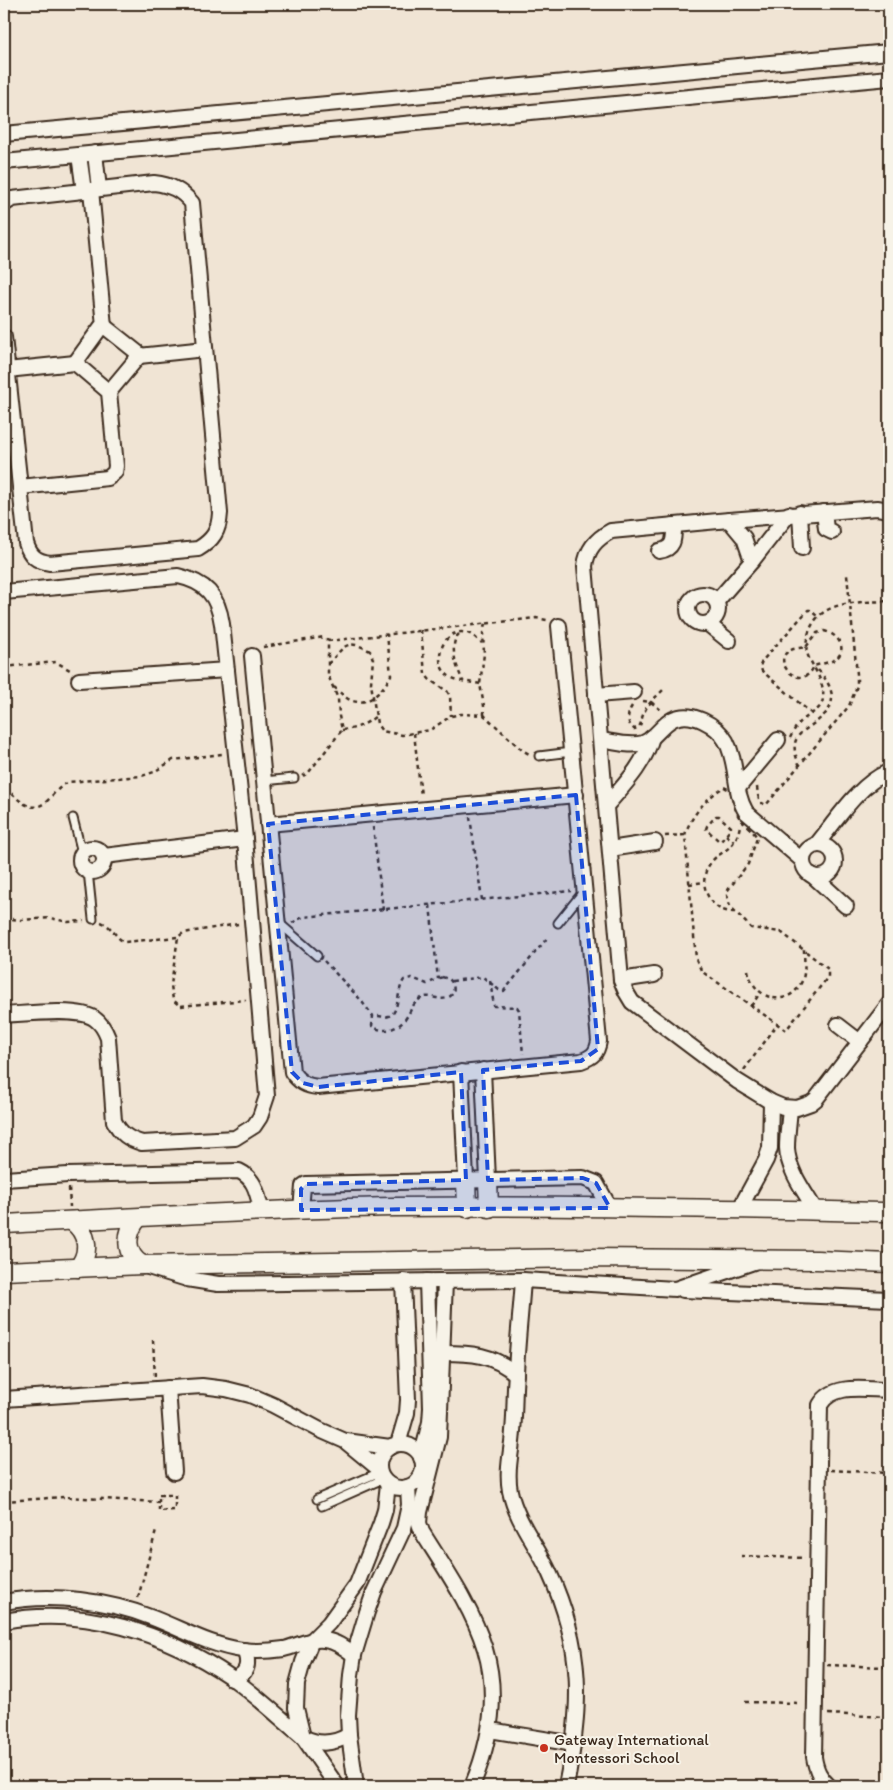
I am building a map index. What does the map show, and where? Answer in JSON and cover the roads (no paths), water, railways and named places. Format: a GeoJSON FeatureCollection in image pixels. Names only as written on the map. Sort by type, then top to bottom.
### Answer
{"type":"FeatureCollection","features":[{"type":"Feature","properties":{"kind":"street"},"geometry":{"type":"LineString","coordinates":[[4,134],[889,52]]}},
{"type":"Feature","properties":{"kind":"street"},"geometry":{"type":"LineString","coordinates":[[4,162],[889,78]]}},
{"type":"Feature","properties":{"kind":"street"},"geometry":{"type":"LineString","coordinates":[[95,153],[91,190],[104,326],[138,353],[138,356]]}},
{"type":"Feature","properties":{"kind":"street"},"geometry":{"type":"LineString","coordinates":[[79,155],[91,190]]}},
{"type":"Feature","properties":{"kind":"street"},"geometry":{"type":"LineString","coordinates":[[4,204],[12,199],[154,184],[165,184],[176,188],[185,194],[192,203],[220,513],[220,524],[216,535],[208,543],[198,548],[50,563],[34,558],[28,551],[26,543],[4,337]]}},
{"type":"Feature","properties":{"kind":"street"},"geometry":{"type":"LineString","coordinates":[[75,363],[101,327],[104,326]]}},
{"type":"Feature","properties":{"kind":"street"},"geometry":{"type":"LineString","coordinates":[[109,392],[138,356],[205,349]]}},
{"type":"Feature","properties":{"kind":"street"},"geometry":{"type":"LineString","coordinates":[[7,370],[75,363],[109,392],[116,466],[112,475],[108,478],[20,486]]}},
{"type":"Feature","properties":{"kind":"street"},"geometry":{"type":"LineString","coordinates":[[889,510],[877,508],[794,514],[611,532],[596,541],[590,548],[584,566],[621,980],[632,1002],[737,1081],[771,1102],[790,1108],[804,1107],[816,1099],[889,1004]]}},
{"type":"Feature","properties":{"kind":"street"},"geometry":{"type":"LineString","coordinates":[[824,512],[826,529],[832,532]]}},
{"type":"Feature","properties":{"kind":"street"},"geometry":{"type":"LineString","coordinates":[[794,514],[802,548]]}},
{"type":"Feature","properties":{"kind":"street"},"geometry":{"type":"LineString","coordinates":[[717,601],[794,514]]}},
{"type":"Feature","properties":{"kind":"street"},"geometry":{"type":"LineString","coordinates":[[728,520],[744,538],[752,561]]}},
{"type":"Feature","properties":{"kind":"street"},"geometry":{"type":"LineString","coordinates":[[659,551],[666,550],[672,546],[674,525]]}},
{"type":"Feature","properties":{"kind":"street"},"geometry":{"type":"LineString","coordinates":[[4,592],[178,576],[190,578],[201,584],[216,601],[220,612],[245,839],[267,1096],[265,1107],[257,1122],[245,1133],[235,1138],[142,1143],[130,1140],[120,1132],[114,1121],[108,1038],[103,1026],[94,1018],[83,1013],[4,1015]]}},
{"type":"Feature","properties":{"kind":"street"},"geometry":{"type":"LineString","coordinates":[[708,624],[717,617],[719,612],[717,601],[708,594],[703,593],[693,597],[690,601],[688,606],[690,616],[698,623],[708,624],[728,642]]}},
{"type":"Feature","properties":{"kind":"street"},"geometry":{"type":"LineString","coordinates":[[252,656],[268,824],[282,926],[292,1072],[303,1084],[318,1087],[581,1061],[589,1058],[598,1049],[599,1041],[586,890],[559,626]]}},
{"type":"Feature","properties":{"kind":"street"},"geometry":{"type":"LineString","coordinates":[[79,680],[227,670]]}},
{"type":"Feature","properties":{"kind":"street"},"geometry":{"type":"LineString","coordinates":[[596,695],[634,692]]}},
{"type":"Feature","properties":{"kind":"street"},"geometry":{"type":"LineString","coordinates":[[600,740],[636,744],[647,741],[662,726],[680,717],[693,717],[705,721],[725,740],[731,754],[741,802],[749,816],[803,861],[804,866],[812,875],[846,906]]}},
{"type":"Feature","properties":{"kind":"street"},"geometry":{"type":"LineString","coordinates":[[606,806],[637,770],[646,754],[652,737]]}},
{"type":"Feature","properties":{"kind":"street"},"geometry":{"type":"LineString","coordinates":[[738,788],[783,742]]}},
{"type":"Feature","properties":{"kind":"street"},"geometry":{"type":"LineString","coordinates":[[803,861],[807,851],[816,845],[868,783],[888,772]]}},
{"type":"Feature","properties":{"kind":"street"},"geometry":{"type":"LineString","coordinates":[[268,824],[576,795]]}},
{"type":"Feature","properties":{"kind":"street"},"geometry":{"type":"LineString","coordinates":[[104,856],[245,839]]}},
{"type":"Feature","properties":{"kind":"street"},"geometry":{"type":"LineString","coordinates":[[610,848],[655,842]]}},
{"type":"Feature","properties":{"kind":"street"},"geometry":{"type":"LineString","coordinates":[[812,875],[828,874],[832,870],[835,860],[834,855],[827,846],[816,845]]}},
{"type":"Feature","properties":{"kind":"street"},"geometry":{"type":"LineString","coordinates":[[91,847],[96,848],[104,856],[103,866],[93,872],[88,871],[80,864],[82,853],[91,847]]}},
{"type":"Feature","properties":{"kind":"street"},"geometry":{"type":"LineString","coordinates":[[621,980],[654,975]]}},
{"type":"Feature","properties":{"kind":"street"},"geometry":{"type":"LineString","coordinates":[[838,1025],[860,1042]]}},
{"type":"Feature","properties":{"kind":"street"},"geometry":{"type":"LineString","coordinates":[[483,1070],[489,1208]]}},
{"type":"Feature","properties":{"kind":"street"},"geometry":{"type":"LineString","coordinates":[[461,1072],[467,1208]]}},
{"type":"Feature","properties":{"kind":"street"},"geometry":{"type":"LineString","coordinates":[[740,1208],[766,1160],[770,1148],[771,1102]]}},
{"type":"Feature","properties":{"kind":"street"},"geometry":{"type":"LineString","coordinates":[[790,1108],[787,1149],[789,1162],[816,1211]]}},
{"type":"Feature","properties":{"kind":"street"},"geometry":{"type":"LineString","coordinates":[[4,1179],[239,1171],[248,1175],[254,1185],[262,1212]]}},
{"type":"Feature","properties":{"kind":"street"},"geometry":{"type":"LineString","coordinates":[[301,1210],[301,1190],[306,1184],[583,1178],[596,1183],[610,1208]]}},
{"type":"Feature","properties":{"kind":"street"},"geometry":{"type":"LineString","coordinates":[[4,1224],[395,1207],[740,1208],[889,1212]]}},
{"type":"Feature","properties":{"kind":"street"},"geometry":{"type":"LineString","coordinates":[[138,1218],[130,1229],[128,1243],[132,1256],[136,1261],[172,1276],[218,1284],[523,1280],[889,1299]]}},
{"type":"Feature","properties":{"kind":"street"},"geometry":{"type":"LineString","coordinates":[[72,1221],[82,1230],[86,1243],[85,1256],[78,1268]]}},
{"type":"Feature","properties":{"kind":"street"},"geometry":{"type":"LineString","coordinates":[[4,1271],[142,1265],[589,1258],[889,1263]]}},
{"type":"Feature","properties":{"kind":"street"},"geometry":{"type":"LineString","coordinates":[[675,1289],[762,1260]]}},
{"type":"Feature","properties":{"kind":"street"},"geometry":{"type":"LineString","coordinates":[[523,1280],[513,1433],[508,1473],[515,1509],[552,1580],[568,1624],[575,1654],[578,1684],[577,1714],[574,1744],[566,1786]]}},
{"type":"Feature","properties":{"kind":"street"},"geometry":{"type":"LineString","coordinates":[[337,1786],[303,1737],[296,1708],[297,1684],[312,1640],[334,1616],[357,1584],[382,1523],[385,1510],[380,1459],[394,1446],[406,1420],[408,1407],[404,1281]]}},
{"type":"Feature","properties":{"kind":"street"},"geometry":{"type":"LineString","coordinates":[[345,1441],[382,1476],[398,1488],[408,1486],[417,1480],[420,1475],[422,1469],[421,1458],[430,1422],[431,1408],[427,1281]]}},
{"type":"Feature","properties":{"kind":"street"},"geometry":{"type":"LineString","coordinates":[[445,1281],[439,1437],[420,1512],[420,1523],[422,1532],[467,1607],[485,1650],[490,1675],[490,1730],[479,1770],[472,1786]]}},
{"type":"Feature","properties":{"kind":"street"},"geometry":{"type":"LineString","coordinates":[[405,1300],[429,1300]]}},
{"type":"Feature","properties":{"kind":"street"},"geometry":{"type":"LineString","coordinates":[[442,1353],[484,1356],[507,1367],[516,1374]]}},
{"type":"Feature","properties":{"kind":"street"},"geometry":{"type":"LineString","coordinates":[[4,1399],[202,1386],[226,1389],[250,1395],[273,1405],[345,1441],[409,1446],[421,1458]]}},
{"type":"Feature","properties":{"kind":"street"},"geometry":{"type":"LineString","coordinates":[[162,1388],[174,1472]]}},
{"type":"Feature","properties":{"kind":"street"},"geometry":{"type":"LineString","coordinates":[[829,1786],[822,1780],[817,1771],[814,1757],[820,1405],[825,1397],[832,1392],[842,1390],[889,1390]]}},
{"type":"Feature","properties":{"kind":"street"},"geometry":{"type":"LineString","coordinates":[[356,1786],[349,1735],[349,1695],[354,1655],[374,1592],[404,1528],[409,1505],[408,1486]]}},
{"type":"Feature","properties":{"kind":"street"},"geometry":{"type":"LineString","coordinates":[[4,1602],[53,1598],[91,1601],[153,1618],[196,1638],[220,1646],[264,1651],[284,1648],[312,1640],[324,1640],[335,1643],[354,1655]]}},
{"type":"Feature","properties":{"kind":"street"},"geometry":{"type":"LineString","coordinates":[[4,1621],[20,1618],[58,1616],[96,1620],[132,1629],[167,1642],[201,1658],[232,1679],[303,1737],[311,1741],[335,1742],[349,1735]]}},
{"type":"Feature","properties":{"kind":"street"},"geometry":{"type":"LineString","coordinates":[[232,1679],[243,1674],[247,1669],[248,1663],[244,1650]]}},
{"type":"Feature","properties":{"kind":"street"},"geometry":{"type":"LineString","coordinates":[[490,1730],[574,1744]]}},
{"type":"Feature","properties":{"kind":"lane"},"geometry":{"type":"LineString","coordinates":[[536,756],[571,752]]}},
{"type":"Feature","properties":{"kind":"lane"},"geometry":{"type":"LineString","coordinates":[[264,781],[297,778]]}},
{"type":"Feature","properties":{"kind":"lane"},"geometry":{"type":"LineString","coordinates":[[73,818],[82,853]]}},
{"type":"Feature","properties":{"kind":"lane"},"geometry":{"type":"LineString","coordinates":[[88,871],[93,919]]}},
{"type":"Feature","properties":{"kind":"lane"},"geometry":{"type":"LineString","coordinates":[[558,923],[586,890]]}},
{"type":"Feature","properties":{"kind":"lane"},"geometry":{"type":"LineString","coordinates":[[282,926],[317,956]]}},
{"type":"Feature","properties":{"kind":"lane"},"geometry":{"type":"LineString","coordinates":[[317,1499],[382,1476]]}},
{"type":"Feature","properties":{"kind":"lane"},"geometry":{"type":"LineString","coordinates":[[322,1506],[382,1476]]}},
{"type":"Feature","properties":{"kind":"place","name":"Gateway International Montessori School"},"geometry":{"type":"Point","coordinates":[544,1748]}}]}
